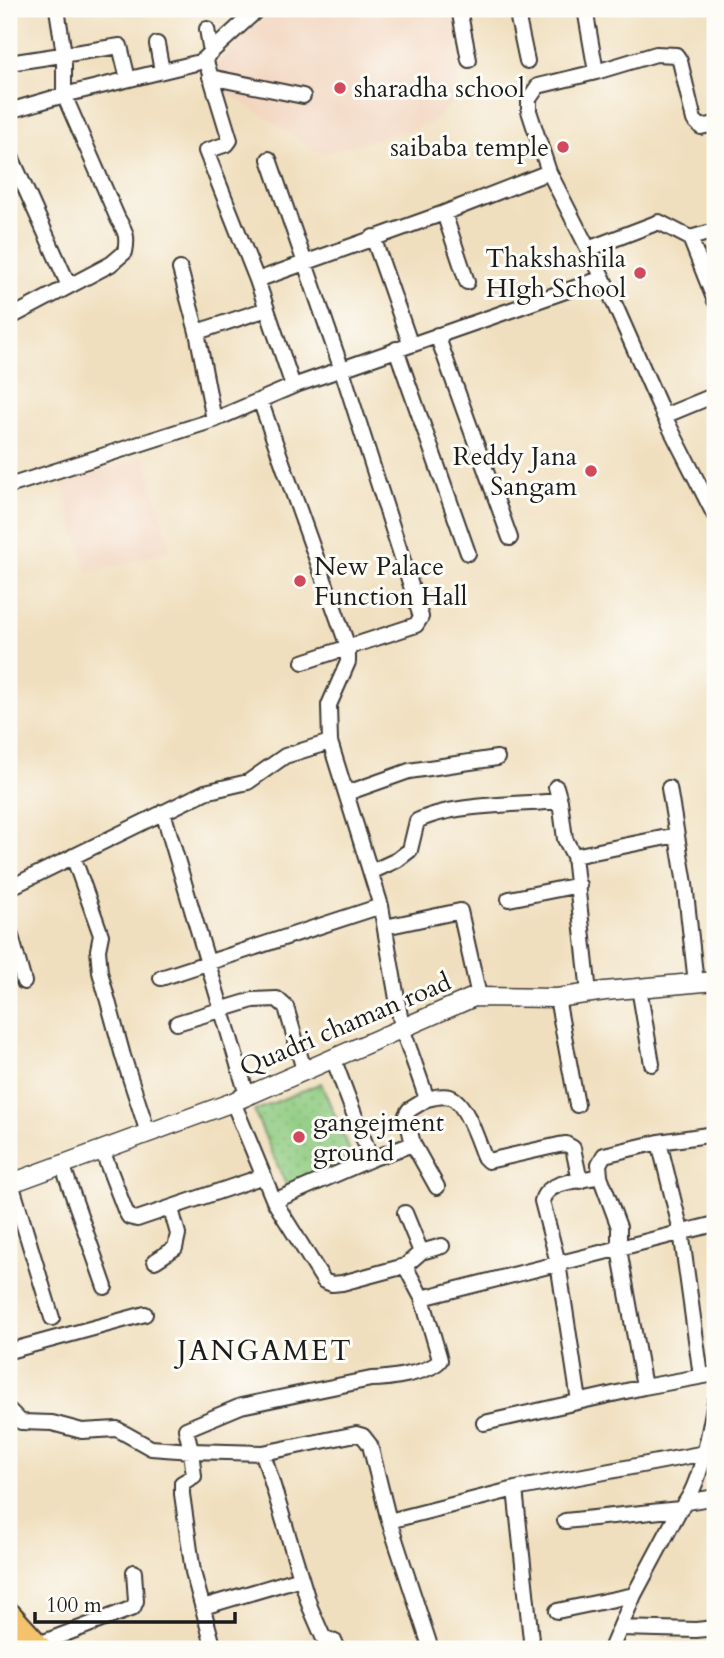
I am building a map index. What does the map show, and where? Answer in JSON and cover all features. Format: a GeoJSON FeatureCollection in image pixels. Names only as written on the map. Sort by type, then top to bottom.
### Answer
{"type":"FeatureCollection","features":[{"type":"Feature","properties":{"kind":"highway"},"geometry":{"type":"LineString","coordinates":[[9,1615],[35,1648]]}},
{"type":"Feature","properties":{"kind":"street"},"geometry":{"type":"LineString","coordinates":[[10,315],[111,264],[125,252],[128,234],[118,219],[64,95],[64,54],[57,9]]}},
{"type":"Feature","properties":{"kind":"street"},"geometry":{"type":"LineString","coordinates":[[9,111],[162,71],[208,55],[258,9]]}},
{"type":"Feature","properties":{"kind":"street"},"geometry":{"type":"LineString","coordinates":[[458,9],[469,60]]}},
{"type":"Feature","properties":{"kind":"street"},"geometry":{"type":"LineString","coordinates":[[516,9],[527,61]]}},
{"type":"Feature","properties":{"kind":"street"},"geometry":{"type":"LineString","coordinates":[[585,9],[596,72]]}},
{"type":"Feature","properties":{"kind":"street"},"geometry":{"type":"LineString","coordinates":[[206,29],[210,77],[230,140],[227,144],[206,152],[257,280],[293,386]]}},
{"type":"Feature","properties":{"kind":"street"},"geometry":{"type":"LineString","coordinates":[[157,44],[162,71]]}},
{"type":"Feature","properties":{"kind":"street"},"geometry":{"type":"LineString","coordinates":[[9,63],[120,46],[128,79]]}},
{"type":"Feature","properties":{"kind":"street"},"geometry":{"type":"LineString","coordinates":[[715,124],[701,127],[694,120],[680,61],[676,55],[656,54],[538,86],[529,99],[529,111],[549,172],[603,278],[664,416],[708,485],[715,516]]}},
{"type":"Feature","properties":{"kind":"street"},"geometry":{"type":"LineString","coordinates":[[210,77],[303,96]]}},
{"type":"Feature","properties":{"kind":"street"},"geometry":{"type":"LineString","coordinates":[[9,152],[69,286]]}},
{"type":"Feature","properties":{"kind":"street"},"geometry":{"type":"LineString","coordinates":[[269,159],[421,617],[416,625],[303,662]]}},
{"type":"Feature","properties":{"kind":"street"},"geometry":{"type":"LineString","coordinates":[[257,280],[549,172]]}},
{"type":"Feature","properties":{"kind":"street"},"geometry":{"type":"LineString","coordinates":[[444,213],[467,282]]}},
{"type":"Feature","properties":{"kind":"street"},"geometry":{"type":"LineString","coordinates":[[588,249],[659,222],[690,238],[715,301]]}},
{"type":"Feature","properties":{"kind":"street"},"geometry":{"type":"LineString","coordinates":[[690,238],[715,231]]}},
{"type":"Feature","properties":{"kind":"street"},"geometry":{"type":"LineString","coordinates":[[373,237],[410,343]]}},
{"type":"Feature","properties":{"kind":"street"},"geometry":{"type":"LineString","coordinates":[[180,269],[197,332],[214,420]]}},
{"type":"Feature","properties":{"kind":"street"},"geometry":{"type":"LineString","coordinates":[[9,486],[214,420],[293,386],[410,343],[603,278]]}},
{"type":"Feature","properties":{"kind":"street"},"geometry":{"type":"LineString","coordinates":[[197,332],[267,309]]}},
{"type":"Feature","properties":{"kind":"street"},"geometry":{"type":"LineString","coordinates":[[437,335],[510,538]]}},
{"type":"Feature","properties":{"kind":"street"},"geometry":{"type":"LineString","coordinates":[[396,349],[468,553]]}},
{"type":"Feature","properties":{"kind":"street"},"geometry":{"type":"LineString","coordinates":[[664,416],[715,395]]}},
{"type":"Feature","properties":{"kind":"street"},"geometry":{"type":"LineString","coordinates":[[260,400],[348,647],[348,662],[329,705],[330,742],[381,906],[402,1028],[427,1099]]}},
{"type":"Feature","properties":{"kind":"street"},"geometry":{"type":"LineString","coordinates":[[9,888],[205,792],[248,782],[285,756],[330,742]]}},
{"type":"Feature","properties":{"kind":"street"},"geometry":{"type":"LineString","coordinates":[[347,793],[408,771],[497,758]]}},
{"type":"Feature","properties":{"kind":"street"},"geometry":{"type":"LineString","coordinates":[[669,788],[685,884],[696,983]]}},
{"type":"Feature","properties":{"kind":"street"},"geometry":{"type":"LineString","coordinates":[[370,872],[397,860],[410,850],[417,821],[426,817],[558,794],[565,839],[574,856],[579,885],[589,993]]}},
{"type":"Feature","properties":{"kind":"street"},"geometry":{"type":"LineString","coordinates":[[163,812],[208,962],[240,1098],[264,1177],[274,1201],[324,1281],[342,1283],[405,1266],[421,1252],[442,1246]]}},
{"type":"Feature","properties":{"kind":"street"},"geometry":{"type":"LineString","coordinates":[[574,856],[677,835]]}},
{"type":"Feature","properties":{"kind":"street"},"geometry":{"type":"LineString","coordinates":[[73,856],[101,935],[98,950],[100,972],[148,1133]]}},
{"type":"Feature","properties":{"kind":"street"},"geometry":{"type":"LineString","coordinates":[[509,899],[579,885]]}},
{"type":"Feature","properties":{"kind":"street"},"geometry":{"type":"LineString","coordinates":[[161,978],[381,906]]}},
{"type":"Feature","properties":{"kind":"street"},"geometry":{"type":"LineString","coordinates":[[385,927],[460,911],[479,996]]}},
{"type":"Feature","properties":{"kind":"street"},"geometry":{"type":"LineString","coordinates":[[9,929],[24,982]]}},
{"type":"Feature","properties":{"kind":"street","name":"Quadri chaman road"},"geometry":{"type":"LineString","coordinates":[[10,1184],[240,1098],[479,996],[556,998],[715,982]]}},
{"type":"Feature","properties":{"kind":"street"},"geometry":{"type":"LineString","coordinates":[[639,988],[652,1064]]}},
{"type":"Feature","properties":{"kind":"street"},"geometry":{"type":"LineString","coordinates":[[556,998],[577,1105]]}},
{"type":"Feature","properties":{"kind":"street"},"geometry":{"type":"LineString","coordinates":[[177,1023],[253,1000],[277,999],[286,1007],[304,1070]]}},
{"type":"Feature","properties":{"kind":"street"},"geometry":{"type":"LineString","coordinates":[[333,1058],[370,1158]]}},
{"type":"Feature","properties":{"kind":"street"},"geometry":{"type":"LineString","coordinates":[[437,1187],[414,1143],[406,1115],[409,1110],[427,1099],[442,1096],[452,1097],[462,1106],[488,1161],[559,1145],[570,1146],[573,1148],[580,1181]]}},
{"type":"Feature","properties":{"kind":"street"},"geometry":{"type":"LineString","coordinates":[[644,1387],[619,1249],[619,1227],[598,1164],[604,1156],[659,1142],[715,1134]]}},
{"type":"Feature","properties":{"kind":"street"},"geometry":{"type":"LineString","coordinates":[[484,1423],[708,1375],[681,1231],[659,1142]]}},
{"type":"Feature","properties":{"kind":"street"},"geometry":{"type":"LineString","coordinates":[[274,1201],[370,1158],[414,1143]]}},
{"type":"Feature","properties":{"kind":"street"},"geometry":{"type":"LineString","coordinates":[[102,1150],[129,1217],[142,1219],[264,1177]]}},
{"type":"Feature","properties":{"kind":"street"},"geometry":{"type":"LineString","coordinates":[[62,1164],[105,1287]]}},
{"type":"Feature","properties":{"kind":"street"},"geometry":{"type":"LineString","coordinates":[[579,1401],[558,1263],[542,1201],[544,1193],[551,1186],[600,1176]]}},
{"type":"Feature","properties":{"kind":"street"},"geometry":{"type":"LineString","coordinates":[[10,1184],[52,1318]]}},
{"type":"Feature","properties":{"kind":"street"},"geometry":{"type":"LineString","coordinates":[[155,1261],[175,1248],[177,1241],[172,1209]]}},
{"type":"Feature","properties":{"kind":"street"},"geometry":{"type":"LineString","coordinates":[[405,1213],[421,1252]]}},
{"type":"Feature","properties":{"kind":"street"},"geometry":{"type":"LineString","coordinates":[[422,1298],[715,1224]]}},
{"type":"Feature","properties":{"kind":"street"},"geometry":{"type":"LineString","coordinates":[[215,1649],[193,1572],[182,1494],[182,1483],[194,1476],[186,1429],[241,1406],[371,1379],[387,1379],[437,1365],[439,1356],[422,1298],[405,1266]]}},
{"type":"Feature","properties":{"kind":"street"},"geometry":{"type":"LineString","coordinates":[[9,1351],[145,1314]]}},
{"type":"Feature","properties":{"kind":"street"},"geometry":{"type":"LineString","coordinates":[[611,1649],[634,1595],[684,1505],[705,1454],[715,1402]]}},
{"type":"Feature","properties":{"kind":"street"},"geometry":{"type":"LineString","coordinates":[[9,1410],[21,1422],[52,1423],[82,1431],[117,1429],[151,1448],[191,1451],[263,1453],[356,1434],[363,1436],[370,1445],[389,1521],[431,1649]]}},
{"type":"Feature","properties":{"kind":"street"},"geometry":{"type":"LineString","coordinates":[[263,1453],[301,1578],[323,1637],[335,1642],[336,1649]]}},
{"type":"Feature","properties":{"kind":"street"},"geometry":{"type":"LineString","coordinates":[[389,1521],[515,1489],[705,1454]]}},
{"type":"Feature","properties":{"kind":"street"},"geometry":{"type":"LineString","coordinates":[[515,1489],[532,1649]]}},
{"type":"Feature","properties":{"kind":"street"},"geometry":{"type":"LineString","coordinates":[[565,1521],[684,1505],[715,1497]]}},
{"type":"Feature","properties":{"kind":"street"},"geometry":{"type":"LineString","coordinates":[[35,1648],[133,1608],[136,1601],[134,1572]]}},
{"type":"Feature","properties":{"kind":"street"},"geometry":{"type":"LineString","coordinates":[[203,1607],[301,1578]]}},
{"type":"Feature","properties":{"kind":"street"},"geometry":{"type":"LineString","coordinates":[[557,1611],[634,1595]]}},
{"type":"Feature","properties":{"kind":"street"},"geometry":{"type":"LineString","coordinates":[[620,1629],[715,1628]]}},
{"type":"Feature","properties":{"kind":"shaded area","name":"sharadha school"},"geometry":{"type":"Polygon","coordinates":[[[280,9],[451,9],[457,32],[459,98],[428,124],[322,154],[206,79],[242,34],[280,9]]]}},
{"type":"Feature","properties":{"kind":"shaded area"},"geometry":{"type":"Polygon","coordinates":[[[145,457],[171,550],[87,574],[61,482],[56,483],[145,457]]]}},
{"type":"Feature","properties":{"kind":"green space"},"geometry":{"type":"Polygon","coordinates":[[[321,1083],[353,1158],[287,1187],[254,1111],[321,1083]]]}},
{"type":"Feature","properties":{"kind":"place","name":"sharadha school"},"geometry":{"type":"Point","coordinates":[340,88]}},
{"type":"Feature","properties":{"kind":"place","name":"saibaba temple"},"geometry":{"type":"Point","coordinates":[563,147]}},
{"type":"Feature","properties":{"kind":"place","name":"Thakshashila HIgh School"},"geometry":{"type":"Point","coordinates":[640,273]}},
{"type":"Feature","properties":{"kind":"place","name":"Reddy Jana Sangam"},"geometry":{"type":"Point","coordinates":[591,471]}},
{"type":"Feature","properties":{"kind":"place","name":"New Palace Function Hall"},"geometry":{"type":"Point","coordinates":[300,581]}},
{"type":"Feature","properties":{"kind":"place","name":"gangejment ground"},"geometry":{"type":"Point","coordinates":[299,1137]}},
{"type":"Feature","properties":{"kind":"district","name":"JANGAMET"},"geometry":{"type":"Point","coordinates":[265,1350]}}]}
